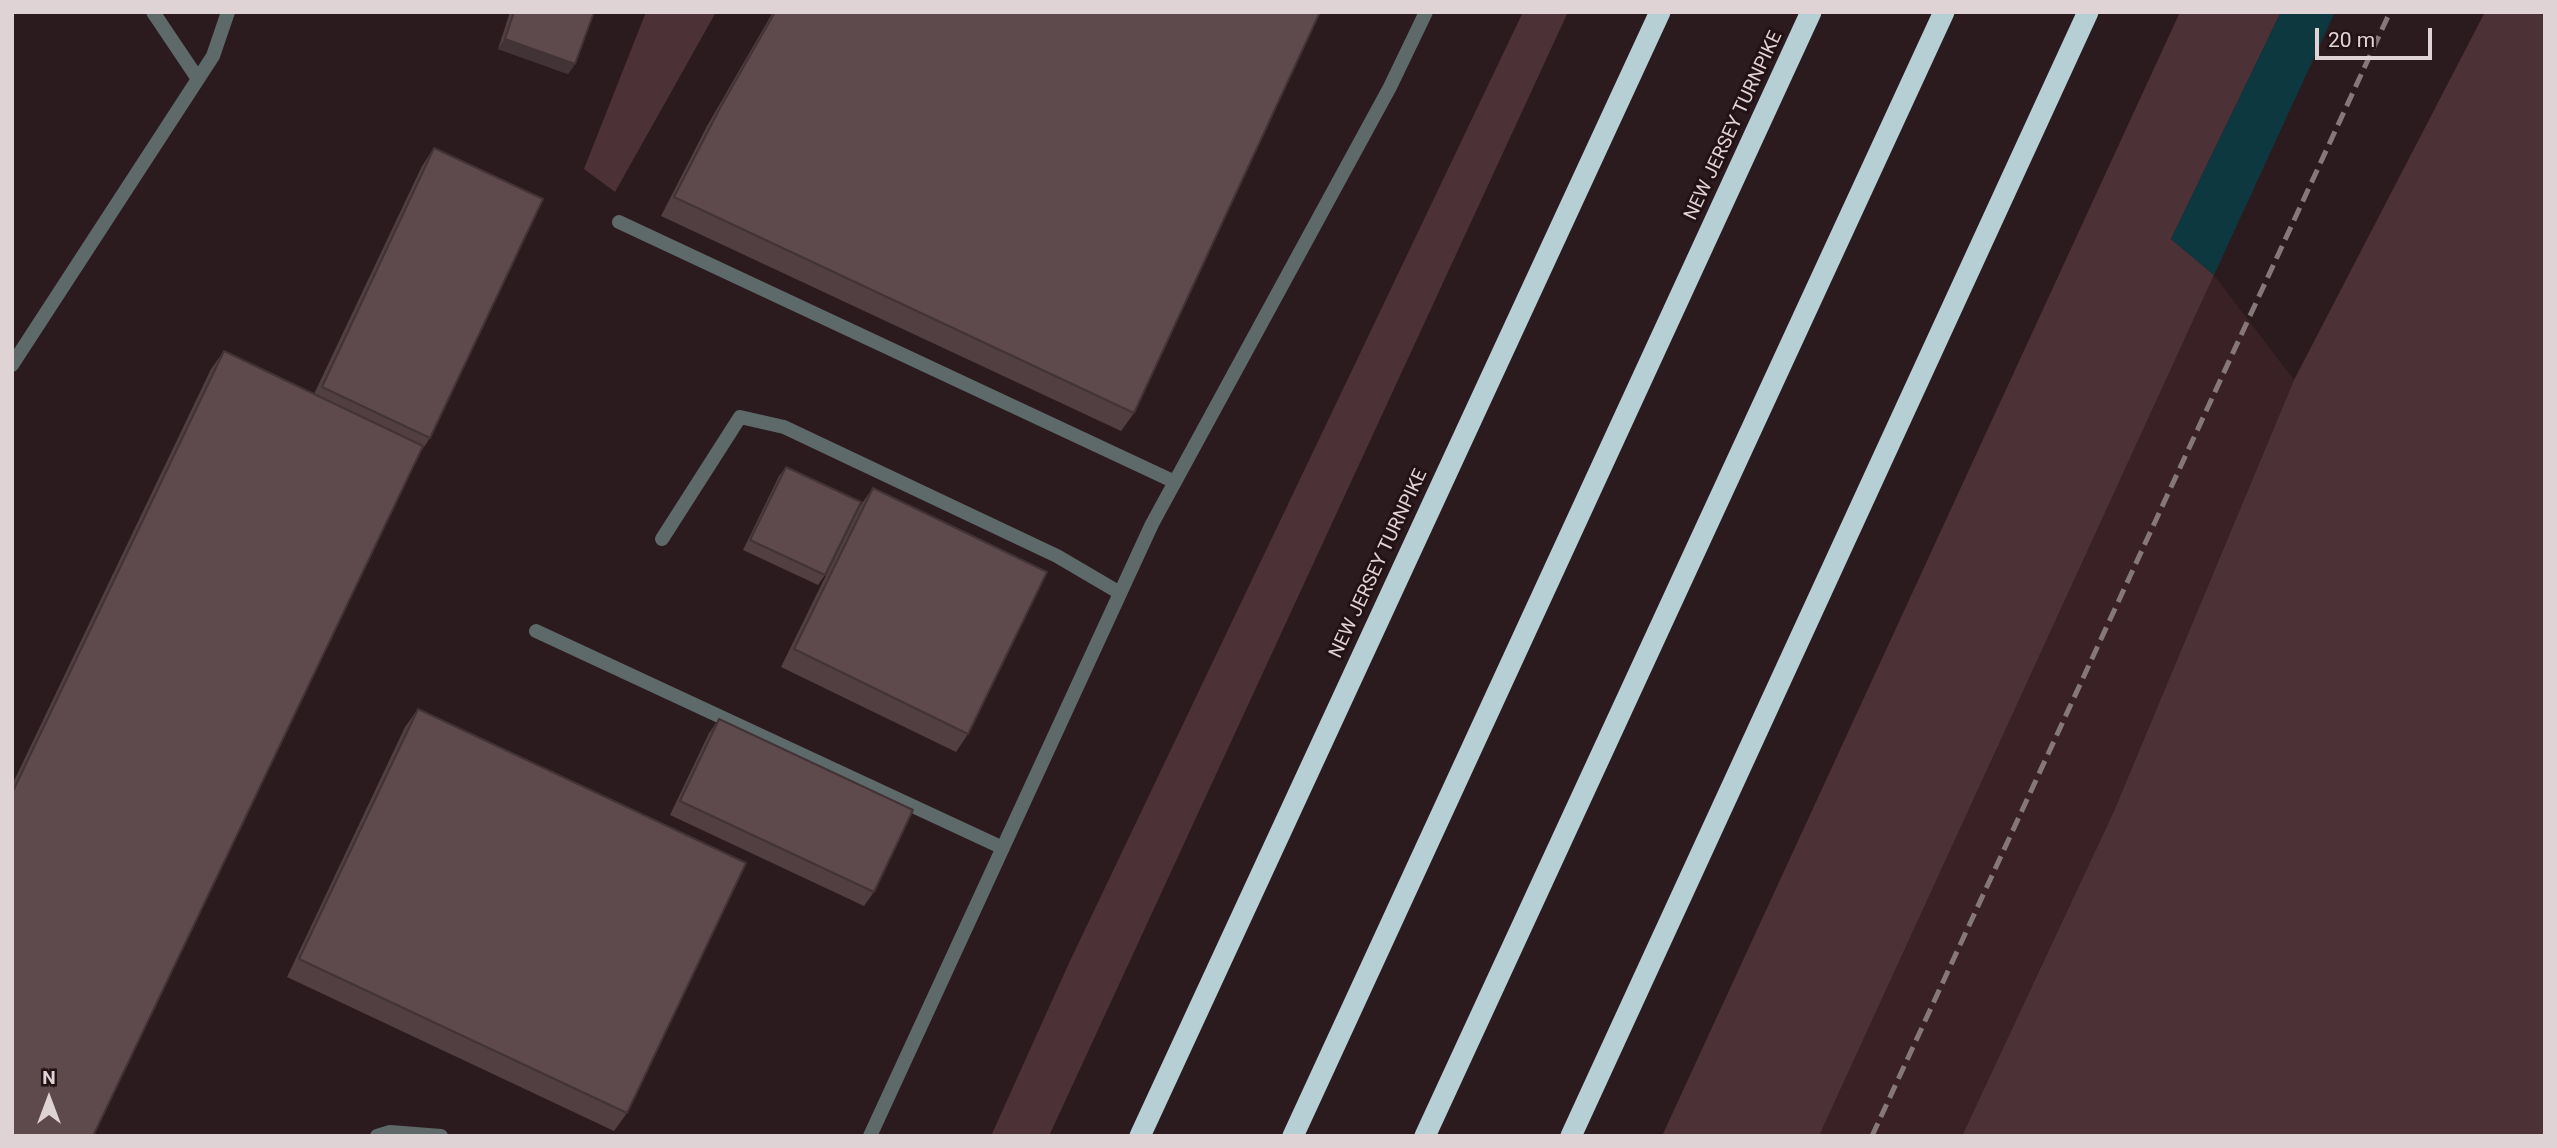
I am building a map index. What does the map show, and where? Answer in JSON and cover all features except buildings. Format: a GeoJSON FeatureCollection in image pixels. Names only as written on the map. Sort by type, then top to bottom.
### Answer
{"type":"FeatureCollection","features":[{"type":"Feature","properties":{"kind":"highway","name":"NEW JERSEY TURNPIKE"},"geometry":{"type":"LineString","coordinates":[[1140,1136],[1660,12]]}},
{"type":"Feature","properties":{"kind":"highway","name":"NEW JERSEY TURNPIKE"},"geometry":{"type":"LineString","coordinates":[[1293,1136],[1811,12]]}},
{"type":"Feature","properties":{"kind":"highway"},"geometry":{"type":"LineString","coordinates":[[1425,1136],[1944,12]]}},
{"type":"Feature","properties":{"kind":"highway"},"geometry":{"type":"LineString","coordinates":[[1571,1136],[2088,12]]}},
{"type":"Feature","properties":{"kind":"lane"},"geometry":{"type":"LineString","coordinates":[[153,12],[198,79]]}},
{"type":"Feature","properties":{"kind":"lane"},"geometry":{"type":"LineString","coordinates":[[12,365],[213,56],[228,12]]}},
{"type":"Feature","properties":{"kind":"lane"},"geometry":{"type":"LineString","coordinates":[[870,1136],[1175,482],[1390,87],[1426,12]]}},
{"type":"Feature","properties":{"kind":"lane"},"geometry":{"type":"LineString","coordinates":[[620,222],[1175,482]]}},
{"type":"Feature","properties":{"kind":"lane"},"geometry":{"type":"LineString","coordinates":[[662,539],[740,418],[784,427],[1056,556],[1121,593]]}},
{"type":"Feature","properties":{"kind":"lane"},"geometry":{"type":"LineString","coordinates":[[536,631],[1003,848]]}},
{"type":"Feature","properties":{"kind":"lane"},"geometry":{"type":"LineString","coordinates":[[377,1136],[390,1132],[441,1136]]}},
{"type":"Feature","properties":{"kind":"shaded area"},"geometry":{"type":"Polygon","coordinates":[[[646,12],[716,12],[615,192],[584,169],[646,12]]]}},
{"type":"Feature","properties":{"kind":"shaded area"},"geometry":{"type":"Polygon","coordinates":[[[1523,12],[1568,12],[1049,1136],[991,1136],[1069,963],[1523,12]]]}},
{"type":"Feature","properties":{"kind":"shaded area"},"geometry":{"type":"Polygon","coordinates":[[[2180,12],[2281,12],[2171,239],[2214,275],[1819,1136],[1662,1136],[2180,12]]]}},
{"type":"Feature","properties":{"kind":"shaded area"},"geometry":{"type":"Polygon","coordinates":[[[2485,12],[2538,12],[2545,16],[2545,1136],[1962,1136],[2114,811],[2294,380],[2485,12]]]}},
{"type":"Feature","properties":{"kind":"shaded area"},"geometry":{"type":"Polygon","coordinates":[[[2214,275],[2294,380],[2114,811],[1962,1136],[1819,1136],[2214,275]]]}},
{"type":"Feature","properties":{"kind":"water"},"geometry":{"type":"Polygon","coordinates":[[[2281,12],[2335,12],[2214,275],[2171,239],[2281,12]]]}},
{"type":"Feature","properties":{"kind":"railway"},"geometry":{"type":"LineString","coordinates":[[1872,1136],[2390,12]]}}]}
